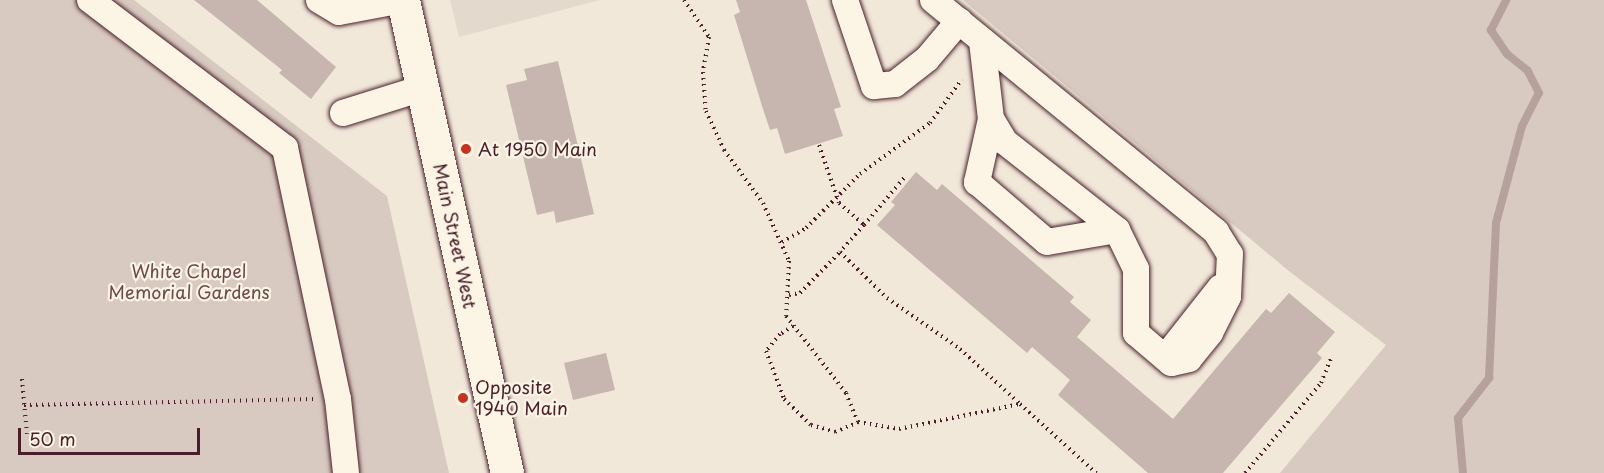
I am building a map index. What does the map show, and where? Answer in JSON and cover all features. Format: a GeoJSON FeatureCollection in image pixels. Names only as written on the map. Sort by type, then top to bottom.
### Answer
{"type":"FeatureCollection","features":[{"type":"Feature","properties":{"kind":"main road","name":"Main Street West"},"geometry":{"type":"LineString","coordinates":[[403,0],[507,473]]}},
{"type":"Feature","properties":{"kind":"lane"},"geometry":{"type":"LineString","coordinates":[[90,0],[285,148],[338,399],[346,473]]}},
{"type":"Feature","properties":{"kind":"lane"},"geometry":{"type":"LineString","coordinates":[[319,0],[339,12],[403,0]]}},
{"type":"Feature","properties":{"kind":"lane"},"geometry":{"type":"LineString","coordinates":[[847,0],[874,86],[895,84],[927,58],[959,21]]}},
{"type":"Feature","properties":{"kind":"lane"},"geometry":{"type":"LineString","coordinates":[[847,0],[861,12],[883,66]]}},
{"type":"Feature","properties":{"kind":"lane"},"geometry":{"type":"LineString","coordinates":[[933,0],[1216,232],[1230,254],[1232,272],[1228,297],[1210,333],[1189,359],[1171,363],[1136,333],[1136,269],[1117,230],[1005,142],[991,119]]}},
{"type":"Feature","properties":{"kind":"lane"},"geometry":{"type":"LineString","coordinates":[[982,40],[991,119],[976,182],[1047,242],[1117,230]]}},
{"type":"Feature","properties":{"kind":"lane"},"geometry":{"type":"LineString","coordinates":[[343,113],[423,88]]}},
{"type":"Feature","properties":{"kind":"lane"},"geometry":{"type":"LineString","coordinates":[[1172,349],[1232,272]]}},
{"type":"Feature","properties":{"kind":"path"},"geometry":{"type":"LineString","coordinates":[[684,0],[709,37],[703,96],[713,130],[763,203],[789,261],[789,295],[786,316],[846,393],[858,422]]}},
{"type":"Feature","properties":{"kind":"path"},"geometry":{"type":"LineString","coordinates":[[782,242],[807,228],[860,174],[930,123],[971,68],[982,40]]}},
{"type":"Feature","properties":{"kind":"path"},"geometry":{"type":"LineString","coordinates":[[819,145],[837,198],[864,225]]}},
{"type":"Feature","properties":{"kind":"path"},"geometry":{"type":"LineString","coordinates":[[789,295],[800,293],[840,252],[904,177]]}},
{"type":"Feature","properties":{"kind":"path"},"geometry":{"type":"LineString","coordinates":[[840,252],[888,298],[960,349],[1096,473]]}},
{"type":"Feature","properties":{"kind":"path"},"geometry":{"type":"LineString","coordinates":[[793,326],[780,334],[766,351],[784,399],[812,425],[835,432],[858,422],[900,429],[1020,404]]}},
{"type":"Feature","properties":{"kind":"path"},"geometry":{"type":"LineString","coordinates":[[1245,473],[1320,383],[1331,358]]}},
{"type":"Feature","properties":{"kind":"path"},"geometry":{"type":"LineString","coordinates":[[22,380],[27,434]]}},
{"type":"Feature","properties":{"kind":"path"},"geometry":{"type":"LineString","coordinates":[[24,405],[338,399]]}},
{"type":"Feature","properties":{"kind":"shaded area"},"geometry":{"type":"Polygon","coordinates":[[[450,0],[600,0],[459,37],[450,0]]]}},
{"type":"Feature","properties":{"kind":"green space","name":"White Chapel Memorial Gardens"},"geometry":{"type":"Polygon","coordinates":[[[0,0],[134,0],[387,196],[449,473],[0,473],[0,0]]]}},
{"type":"Feature","properties":{"kind":"green space"},"geometry":{"type":"Polygon","coordinates":[[[963,0],[1604,0],[1604,473],[1280,473],[1386,345],[1290,272],[963,0]]]}},
{"type":"Feature","properties":{"kind":"building"},"geometry":{"type":"Polygon","coordinates":[[[194,0],[257,0],[336,67],[311,99],[279,73],[282,70],[194,0]]]}},
{"type":"Feature","properties":{"kind":"building"},"geometry":{"type":"Polygon","coordinates":[[[736,0],[806,0],[841,107],[834,109],[843,136],[785,154],[777,128],[770,130],[763,109],[734,15],[740,12],[736,0]]]}},
{"type":"Feature","properties":{"kind":"building"},"geometry":{"type":"Polygon","coordinates":[[[558,61],[594,214],[556,223],[554,211],[537,215],[506,85],[527,80],[524,69],[558,61]]]}},
{"type":"Feature","properties":{"kind":"building"},"geometry":{"type":"Polygon","coordinates":[[[916,172],[937,190],[942,184],[1074,297],[1070,302],[1091,320],[1077,337],[1173,419],[1266,309],[1271,313],[1289,293],[1335,332],[1317,353],[1322,358],[1223,473],[1148,473],[1058,395],[1070,380],[1032,347],[1027,353],[877,225],[895,205],[891,202],[916,172]]]}},
{"type":"Feature","properties":{"kind":"building"},"geometry":{"type":"Polygon","coordinates":[[[606,353],[615,390],[573,400],[564,363],[606,353]]]}},
{"type":"Feature","properties":{"kind":"waterway"},"geometry":{"type":"LineString","coordinates":[[1463,473],[1458,418],[1489,378],[1496,223],[1522,126],[1539,93],[1528,71],[1507,54],[1491,30],[1506,0]]}},
{"type":"Feature","properties":{"kind":"place","name":"At 1950 Main"},"geometry":{"type":"Point","coordinates":[466,149]}},
{"type":"Feature","properties":{"kind":"place","name":"Opposite 1940 Main"},"geometry":{"type":"Point","coordinates":[463,398]}}]}
